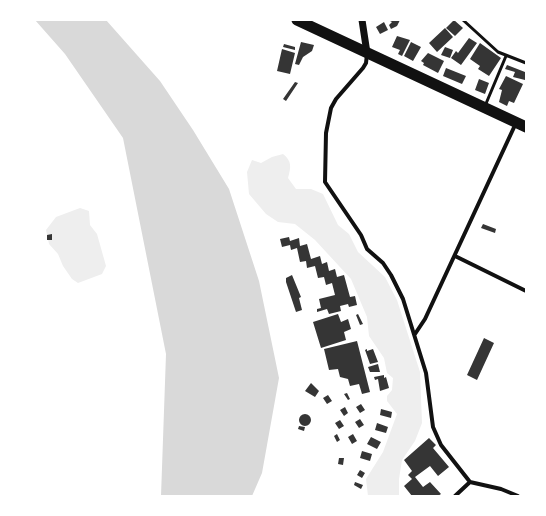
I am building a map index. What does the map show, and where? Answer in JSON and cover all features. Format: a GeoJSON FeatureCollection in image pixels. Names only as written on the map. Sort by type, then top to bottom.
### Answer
{"type":"FeatureCollection","features":[{"type":"Feature","properties":{"kind":"highway"},"geometry":{"type":"LineString","coordinates":[[297,20],[521,125]]}},
{"type":"Feature","properties":{"kind":"street"},"geometry":{"type":"LineString","coordinates":[[362,20],[367,53],[366,62],[363,68],[336,99],[331,108],[325,146],[325,182],[362,235],[367,249],[383,263],[403,299],[426,373],[433,427],[441,445],[470,482],[501,489],[518,496]]}},
{"type":"Feature","properties":{"kind":"street"},"geometry":{"type":"LineString","coordinates":[[415,334],[425,319],[521,125]]}},
{"type":"Feature","properties":{"kind":"street"},"geometry":{"type":"LineString","coordinates":[[455,256],[526,291]]}},
{"type":"Feature","properties":{"kind":"street"},"geometry":{"type":"LineString","coordinates":[[455,496],[470,482]]}},
{"type":"Feature","properties":{"kind":"lane"},"geometry":{"type":"LineString","coordinates":[[463,20],[491,47],[506,56],[526,63]]}},
{"type":"Feature","properties":{"kind":"lane"},"geometry":{"type":"LineString","coordinates":[[484,108],[506,56]]}},
{"type":"Feature","properties":{"kind":"shaded area"},"geometry":{"type":"Polygon","coordinates":[[[35,20],[106,20],[160,81],[193,130],[229,189],[259,281],[279,378],[262,473],[252,496],[161,496],[166,354],[123,138],[65,54],[35,20]]]}},
{"type":"Feature","properties":{"kind":"shaded area"},"geometry":{"type":"Polygon","coordinates":[[[283,154],[288,159],[290,164],[288,178],[296,189],[311,189],[323,194],[338,225],[349,234],[358,252],[385,277],[397,300],[420,372],[422,423],[415,441],[402,460],[399,479],[399,496],[368,496],[366,479],[383,452],[397,414],[387,401],[387,396],[392,390],[393,378],[387,373],[384,358],[369,336],[367,317],[351,279],[315,240],[295,224],[278,222],[266,214],[249,194],[247,172],[252,160],[261,163],[272,157],[283,154]]]}},
{"type":"Feature","properties":{"kind":"shaded area"},"geometry":{"type":"Polygon","coordinates":[[[80,208],[89,211],[90,225],[97,234],[106,266],[102,274],[78,283],[72,279],[63,266],[58,254],[49,244],[46,230],[56,217],[80,208]]]}},
{"type":"Feature","properties":{"kind":"building"},"geometry":{"type":"Polygon","coordinates":[[[388,20],[400,20],[397,26],[391,29],[389,25],[392,22],[388,20]]]}},
{"type":"Feature","properties":{"kind":"building"},"geometry":{"type":"Polygon","coordinates":[[[454,20],[463,28],[455,36],[446,28],[454,20]]]}},
{"type":"Feature","properties":{"kind":"building"},"geometry":{"type":"Polygon","coordinates":[[[384,22],[388,30],[380,34],[376,27],[384,22]]]}},
{"type":"Feature","properties":{"kind":"building"},"geometry":{"type":"Polygon","coordinates":[[[445,28],[453,37],[437,52],[429,43],[445,28]]]}},
{"type":"Feature","properties":{"kind":"building"},"geometry":{"type":"Polygon","coordinates":[[[397,36],[410,40],[402,56],[398,54],[400,50],[392,47],[397,36]]]}},
{"type":"Feature","properties":{"kind":"building"},"geometry":{"type":"Polygon","coordinates":[[[469,38],[477,43],[461,65],[451,58],[456,51],[458,53],[469,38]]]}},
{"type":"Feature","properties":{"kind":"building"},"geometry":{"type":"Polygon","coordinates":[[[301,42],[314,45],[312,51],[303,57],[299,65],[295,64],[301,42]]]}},
{"type":"Feature","properties":{"kind":"building"},"geometry":{"type":"Polygon","coordinates":[[[411,42],[421,47],[413,61],[404,56],[411,42]]]}},
{"type":"Feature","properties":{"kind":"building"},"geometry":{"type":"Polygon","coordinates":[[[480,43],[501,58],[489,76],[478,69],[480,66],[470,59],[480,43]]]}},
{"type":"Feature","properties":{"kind":"building"},"geometry":{"type":"Polygon","coordinates":[[[284,44],[295,47],[295,50],[283,47],[284,44]]]}},
{"type":"Feature","properties":{"kind":"building"},"geometry":{"type":"Polygon","coordinates":[[[445,47],[453,50],[450,58],[441,55],[445,47]]]}},
{"type":"Feature","properties":{"kind":"building"},"geometry":{"type":"Polygon","coordinates":[[[282,49],[295,53],[290,74],[277,71],[282,49]]]}},
{"type":"Feature","properties":{"kind":"building"},"geometry":{"type":"Polygon","coordinates":[[[428,53],[444,61],[438,73],[423,65],[424,63],[421,61],[428,53]]]}},
{"type":"Feature","properties":{"kind":"building"},"geometry":{"type":"Polygon","coordinates":[[[507,65],[525,72],[525,80],[513,77],[515,72],[505,69],[507,65]]]}},
{"type":"Feature","properties":{"kind":"building"},"geometry":{"type":"Polygon","coordinates":[[[446,68],[466,76],[462,84],[443,76],[446,68]]]}},
{"type":"Feature","properties":{"kind":"building"},"geometry":{"type":"Polygon","coordinates":[[[506,76],[523,84],[514,103],[509,101],[507,106],[499,102],[502,90],[499,89],[506,76]]]}},
{"type":"Feature","properties":{"kind":"building"},"geometry":{"type":"Polygon","coordinates":[[[479,79],[489,83],[485,94],[475,90],[479,79]]]}},
{"type":"Feature","properties":{"kind":"building"},"geometry":{"type":"Polygon","coordinates":[[[295,82],[298,83],[286,101],[283,99],[295,82]]]}},
{"type":"Feature","properties":{"kind":"building"},"geometry":{"type":"Polygon","coordinates":[[[483,224],[496,229],[495,233],[481,228],[483,224]]]}},
{"type":"Feature","properties":{"kind":"building"},"geometry":{"type":"Polygon","coordinates":[[[52,234],[52,240],[47,240],[47,235],[52,234]]]}},
{"type":"Feature","properties":{"kind":"building"},"geometry":{"type":"Polygon","coordinates":[[[289,237],[290,241],[299,238],[300,246],[307,244],[311,259],[320,256],[322,264],[327,262],[329,271],[335,269],[337,277],[344,275],[350,297],[355,296],[357,305],[349,307],[348,304],[340,306],[341,311],[329,314],[327,309],[317,312],[317,309],[321,308],[319,299],[335,295],[332,283],[326,285],[324,277],[318,278],[315,266],[307,268],[306,261],[300,262],[297,248],[291,250],[290,245],[282,247],[280,239],[289,237]]]}},
{"type":"Feature","properties":{"kind":"building"},"geometry":{"type":"Polygon","coordinates":[[[292,275],[301,297],[299,298],[302,310],[296,312],[286,282],[286,278],[292,275]]]}},
{"type":"Feature","properties":{"kind":"building"},"geometry":{"type":"Polygon","coordinates":[[[338,314],[341,322],[348,319],[351,329],[344,332],[346,340],[321,348],[313,322],[338,314]]]}},
{"type":"Feature","properties":{"kind":"building"},"geometry":{"type":"Polygon","coordinates":[[[358,314],[363,324],[360,325],[356,315],[358,314]]]}},
{"type":"Feature","properties":{"kind":"building"},"geometry":{"type":"Polygon","coordinates":[[[484,338],[494,343],[477,380],[467,375],[484,338]]]}},
{"type":"Feature","properties":{"kind":"building"},"geometry":{"type":"Polygon","coordinates":[[[357,341],[370,392],[362,394],[359,384],[350,386],[348,379],[340,377],[338,369],[329,370],[324,349],[357,341]]]}},
{"type":"Feature","properties":{"kind":"building"},"geometry":{"type":"Polygon","coordinates":[[[367,349],[367,351],[373,349],[378,362],[370,364],[365,350],[367,349]]]}},
{"type":"Feature","properties":{"kind":"building"},"geometry":{"type":"Polygon","coordinates":[[[378,364],[380,372],[370,372],[368,367],[378,364]]]}},
{"type":"Feature","properties":{"kind":"building"},"geometry":{"type":"Polygon","coordinates":[[[384,375],[389,388],[380,391],[378,379],[375,380],[374,377],[384,375]]]}},
{"type":"Feature","properties":{"kind":"building"},"geometry":{"type":"Polygon","coordinates":[[[311,383],[319,391],[315,397],[305,391],[311,383]]]}},
{"type":"Feature","properties":{"kind":"building"},"geometry":{"type":"Polygon","coordinates":[[[347,393],[350,399],[348,400],[344,394],[347,393]]]}},
{"type":"Feature","properties":{"kind":"building"},"geometry":{"type":"Polygon","coordinates":[[[328,395],[332,401],[327,404],[323,398],[328,395]]]}},
{"type":"Feature","properties":{"kind":"building"},"geometry":{"type":"Polygon","coordinates":[[[361,404],[365,410],[360,413],[356,407],[361,404]]]}},
{"type":"Feature","properties":{"kind":"building"},"geometry":{"type":"Polygon","coordinates":[[[345,407],[348,413],[344,416],[340,410],[345,407]]]}},
{"type":"Feature","properties":{"kind":"building"},"geometry":{"type":"Polygon","coordinates":[[[381,409],[392,412],[391,418],[380,415],[381,409]]]}},
{"type":"Feature","properties":{"kind":"building"},"geometry":{"type":"Polygon","coordinates":[[[305,414],[309,416],[311,420],[309,424],[305,426],[301,424],[299,420],[301,416],[305,414]]]}},
{"type":"Feature","properties":{"kind":"building"},"geometry":{"type":"Polygon","coordinates":[[[360,419],[364,425],[359,428],[355,422],[360,419]]]}},
{"type":"Feature","properties":{"kind":"building"},"geometry":{"type":"Polygon","coordinates":[[[340,420],[344,426],[339,429],[335,423],[340,420]]]}},
{"type":"Feature","properties":{"kind":"building"},"geometry":{"type":"Polygon","coordinates":[[[377,423],[388,427],[386,433],[375,430],[377,423]]]}},
{"type":"Feature","properties":{"kind":"building"},"geometry":{"type":"Polygon","coordinates":[[[299,426],[305,427],[304,431],[298,429],[299,426]]]}},
{"type":"Feature","properties":{"kind":"building"},"geometry":{"type":"Polygon","coordinates":[[[337,434],[340,440],[337,442],[334,436],[337,434]]]}},
{"type":"Feature","properties":{"kind":"building"},"geometry":{"type":"Polygon","coordinates":[[[353,434],[357,441],[352,444],[348,437],[353,434]]]}},
{"type":"Feature","properties":{"kind":"building"},"geometry":{"type":"Polygon","coordinates":[[[371,437],[381,442],[377,449],[367,444],[371,437]]]}},
{"type":"Feature","properties":{"kind":"building"},"geometry":{"type":"Polygon","coordinates":[[[429,438],[436,445],[433,448],[449,467],[438,476],[430,466],[415,477],[423,487],[430,482],[441,494],[438,496],[412,496],[404,486],[412,479],[408,475],[412,471],[404,460],[429,438]]]}},
{"type":"Feature","properties":{"kind":"building"},"geometry":{"type":"Polygon","coordinates":[[[362,451],[372,454],[370,461],[360,458],[362,451]]]}},
{"type":"Feature","properties":{"kind":"building"},"geometry":{"type":"Polygon","coordinates":[[[339,458],[344,458],[343,465],[338,464],[339,458]]]}},
{"type":"Feature","properties":{"kind":"building"},"geometry":{"type":"Polygon","coordinates":[[[360,470],[365,473],[362,478],[357,475],[360,470]]]}},
{"type":"Feature","properties":{"kind":"building"},"geometry":{"type":"Polygon","coordinates":[[[355,482],[363,485],[361,489],[354,485],[355,482]]]}}]}
